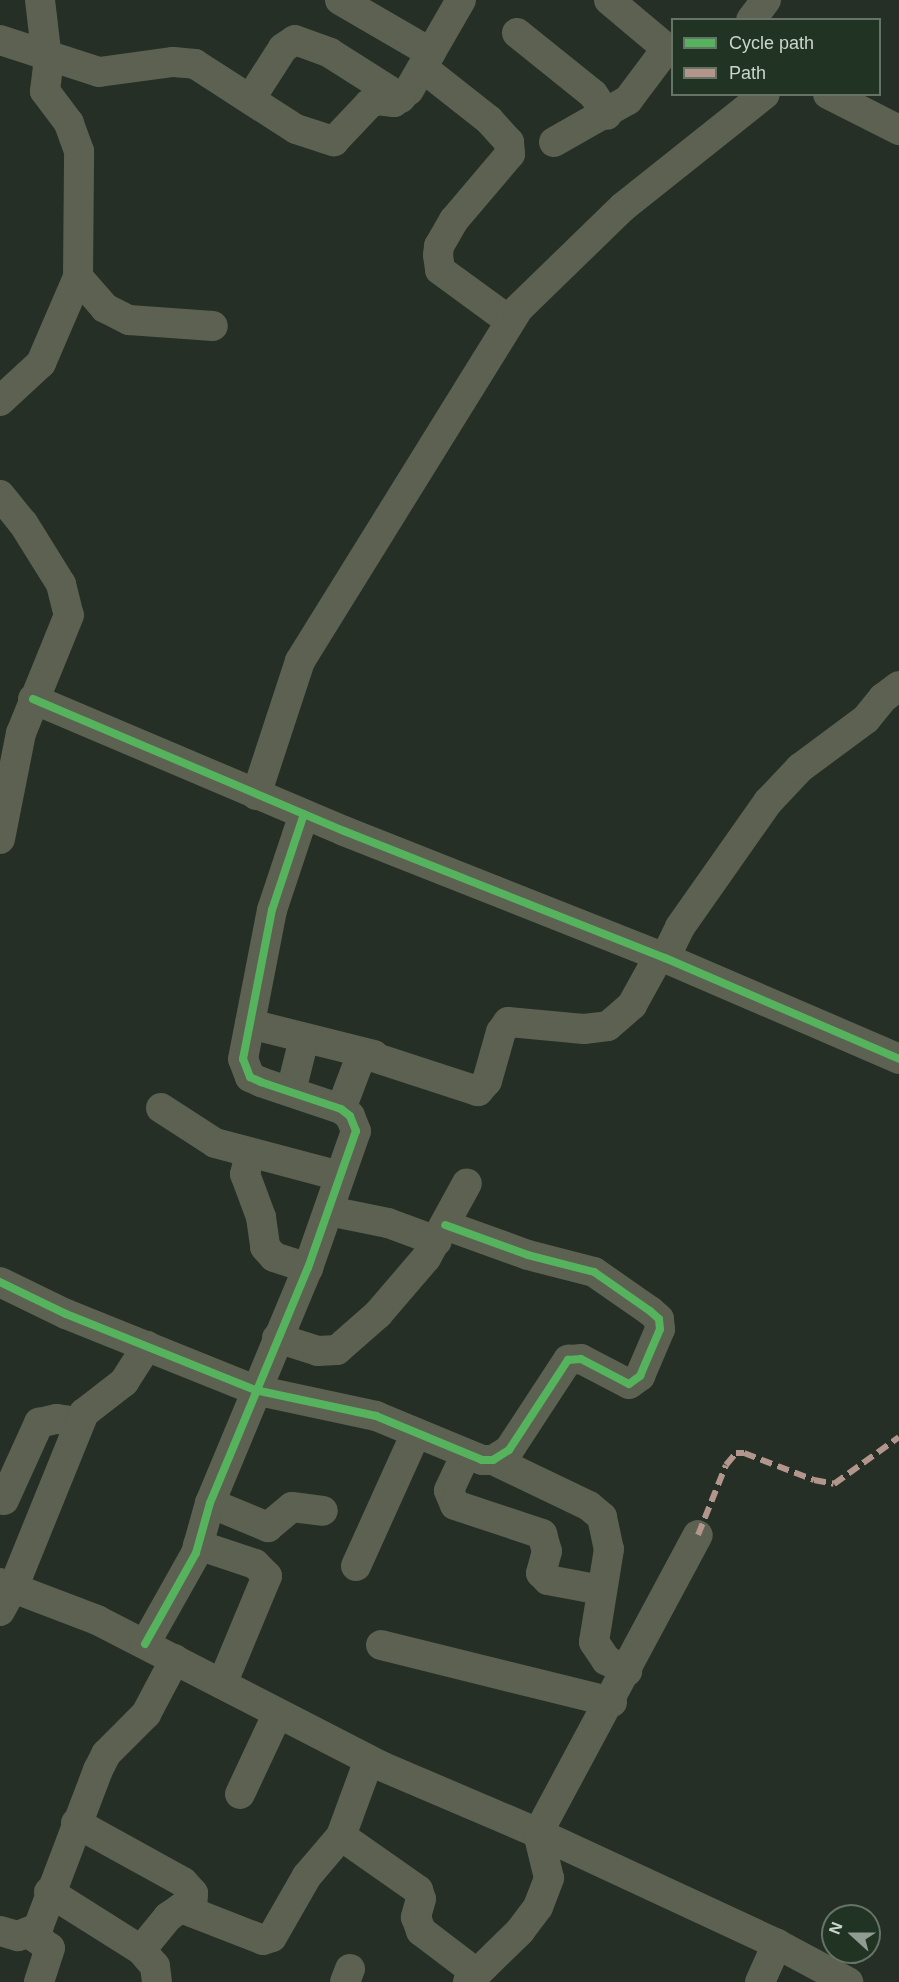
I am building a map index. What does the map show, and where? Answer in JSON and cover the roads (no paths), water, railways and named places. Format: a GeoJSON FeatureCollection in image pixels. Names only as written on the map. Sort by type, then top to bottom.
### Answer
{"type":"FeatureCollection","features":[{"type":"Feature","properties":{"kind":"street"},"geometry":{"type":"LineString","coordinates":[[0,401],[41,363],[78,277],[79,151],[69,123],[45,91],[46,57],[40,0]]}},
{"type":"Feature","properties":{"kind":"street"},"geometry":{"type":"LineString","coordinates":[[340,0],[427,61],[509,142],[510,154],[503,165],[464,205],[439,246],[449,277],[510,321]]}},
{"type":"Feature","properties":{"kind":"street"},"geometry":{"type":"LineString","coordinates":[[554,142],[607,115],[636,93],[670,50],[609,0]]}},
{"type":"Feature","properties":{"kind":"street"},"geometry":{"type":"LineString","coordinates":[[752,18],[766,0]]}},
{"type":"Feature","properties":{"kind":"street"},"geometry":{"type":"LineString","coordinates":[[0,40],[46,57],[113,73],[184,61],[195,64],[297,129],[334,141],[369,104],[377,100],[394,102],[401,98],[427,61],[452,3]]}},
{"type":"Feature","properties":{"kind":"street"},"geometry":{"type":"LineString","coordinates":[[517,33],[588,90],[607,115]]}},
{"type":"Feature","properties":{"kind":"street"},"geometry":{"type":"LineString","coordinates":[[250,98],[283,48],[295,40],[330,53],[401,98]]}},
{"type":"Feature","properties":{"kind":"street"},"geometry":{"type":"LineString","coordinates":[[256,795],[300,661],[525,300],[622,207],[762,96]]}},
{"type":"Feature","properties":{"kind":"street"},"geometry":{"type":"LineString","coordinates":[[832,96],[899,130]]}},
{"type":"Feature","properties":{"kind":"street"},"geometry":{"type":"LineString","coordinates":[[78,277],[105,308],[129,320],[213,326]]}},
{"type":"Feature","properties":{"kind":"street"},"geometry":{"type":"LineString","coordinates":[[0,495],[24,523],[68,601],[65,627],[33,699],[21,733],[0,839]]}},
{"type":"Feature","properties":{"kind":"street"},"geometry":{"type":"LineString","coordinates":[[250,1024],[374,1055],[478,1091],[487,1081],[501,1032],[508,1022],[584,1029],[608,1026],[632,1005],[680,927],[761,810],[800,768],[866,719],[883,698],[899,686]]}},
{"type":"Feature","properties":{"kind":"street"},"geometry":{"type":"LineString","coordinates":[[33,699],[256,795],[662,957],[899,1059]]}},
{"type":"Feature","properties":{"kind":"street"},"geometry":{"type":"LineString","coordinates":[[145,1644],[198,1545],[210,1503],[255,1390],[308,1268],[356,1131],[350,1116],[341,1109],[261,1082],[245,1070],[243,1059],[275,900],[304,814]]}},
{"type":"Feature","properties":{"kind":"street"},"geometry":{"type":"LineString","coordinates":[[291,1091],[304,1039]]}},
{"type":"Feature","properties":{"kind":"street"},"geometry":{"type":"LineString","coordinates":[[341,1109],[361,1059],[374,1055]]}},
{"type":"Feature","properties":{"kind":"street"},"geometry":{"type":"LineString","coordinates":[[161,1108],[209,1141],[340,1176]]}},
{"type":"Feature","properties":{"kind":"street"},"geometry":{"type":"LineString","coordinates":[[250,1153],[245,1174],[261,1217],[265,1247],[274,1257],[308,1268]]}},
{"type":"Feature","properties":{"kind":"street"},"geometry":{"type":"LineString","coordinates":[[277,1338],[318,1351],[336,1350],[383,1308],[441,1233],[467,1183]]}},
{"type":"Feature","properties":{"kind":"street"},"geometry":{"type":"LineString","coordinates":[[329,1210],[441,1233],[594,1272],[658,1319],[658,1335],[634,1382],[623,1382],[575,1357],[568,1360],[509,1450],[479,1458],[449,1491],[455,1505],[542,1534],[547,1551],[541,1573],[549,1580],[601,1590]]}},
{"type":"Feature","properties":{"kind":"street"},"geometry":{"type":"LineString","coordinates":[[0,1282],[42,1305],[255,1390],[313,1405],[350,1409],[479,1458],[596,1510],[609,1539],[594,1642],[606,1660],[627,1671]]}},
{"type":"Feature","properties":{"kind":"street"},"geometry":{"type":"LineString","coordinates":[[147,1346],[124,1382],[90,1406],[80,1422],[4,1594],[97,1620],[369,1760],[538,1833],[777,1944],[848,1982]]}},
{"type":"Feature","properties":{"kind":"street"},"geometry":{"type":"LineString","coordinates":[[4,1500],[39,1423],[57,1419],[80,1422]]}},
{"type":"Feature","properties":{"kind":"street"},"geometry":{"type":"LineString","coordinates":[[356,1566],[416,1433]]}},
{"type":"Feature","properties":{"kind":"street"},"geometry":{"type":"LineString","coordinates":[[210,1503],[268,1527],[292,1507],[323,1511]]}},
{"type":"Feature","properties":{"kind":"street"},"geometry":{"type":"LineString","coordinates":[[341,1836],[418,1890],[421,1899],[416,1917],[421,1930],[471,1977],[520,1931],[538,1906],[549,1878],[538,1833],[612,1702],[698,1534]]}},
{"type":"Feature","properties":{"kind":"street"},"geometry":{"type":"LineString","coordinates":[[198,1545],[255,1564],[267,1576],[222,1684]]}},
{"type":"Feature","properties":{"kind":"street"},"geometry":{"type":"LineString","coordinates":[[381,1645],[612,1702]]}},
{"type":"Feature","properties":{"kind":"street"},"geometry":{"type":"LineString","coordinates":[[0,1930],[18,1936],[30,1934],[42,1919],[49,1892],[106,1754],[146,1714],[175,1659]]}},
{"type":"Feature","properties":{"kind":"street"},"geometry":{"type":"LineString","coordinates":[[240,1794],[278,1713]]}},
{"type":"Feature","properties":{"kind":"street"},"geometry":{"type":"LineString","coordinates":[[141,1950],[175,1911],[192,1912],[263,1940],[272,1937],[307,1876],[341,1836],[369,1760]]}},
{"type":"Feature","properties":{"kind":"street"},"geometry":{"type":"LineString","coordinates":[[76,1823],[183,1882],[194,1893],[192,1912]]}},
{"type":"Feature","properties":{"kind":"street"},"geometry":{"type":"LineString","coordinates":[[49,1892],[141,1950],[155,1966],[156,1982]]}},
{"type":"Feature","properties":{"kind":"street"},"geometry":{"type":"LineString","coordinates":[[30,1934],[50,1948],[39,1982]]}},
{"type":"Feature","properties":{"kind":"street"},"geometry":{"type":"LineString","coordinates":[[760,1982],[777,1944]]}}]}
